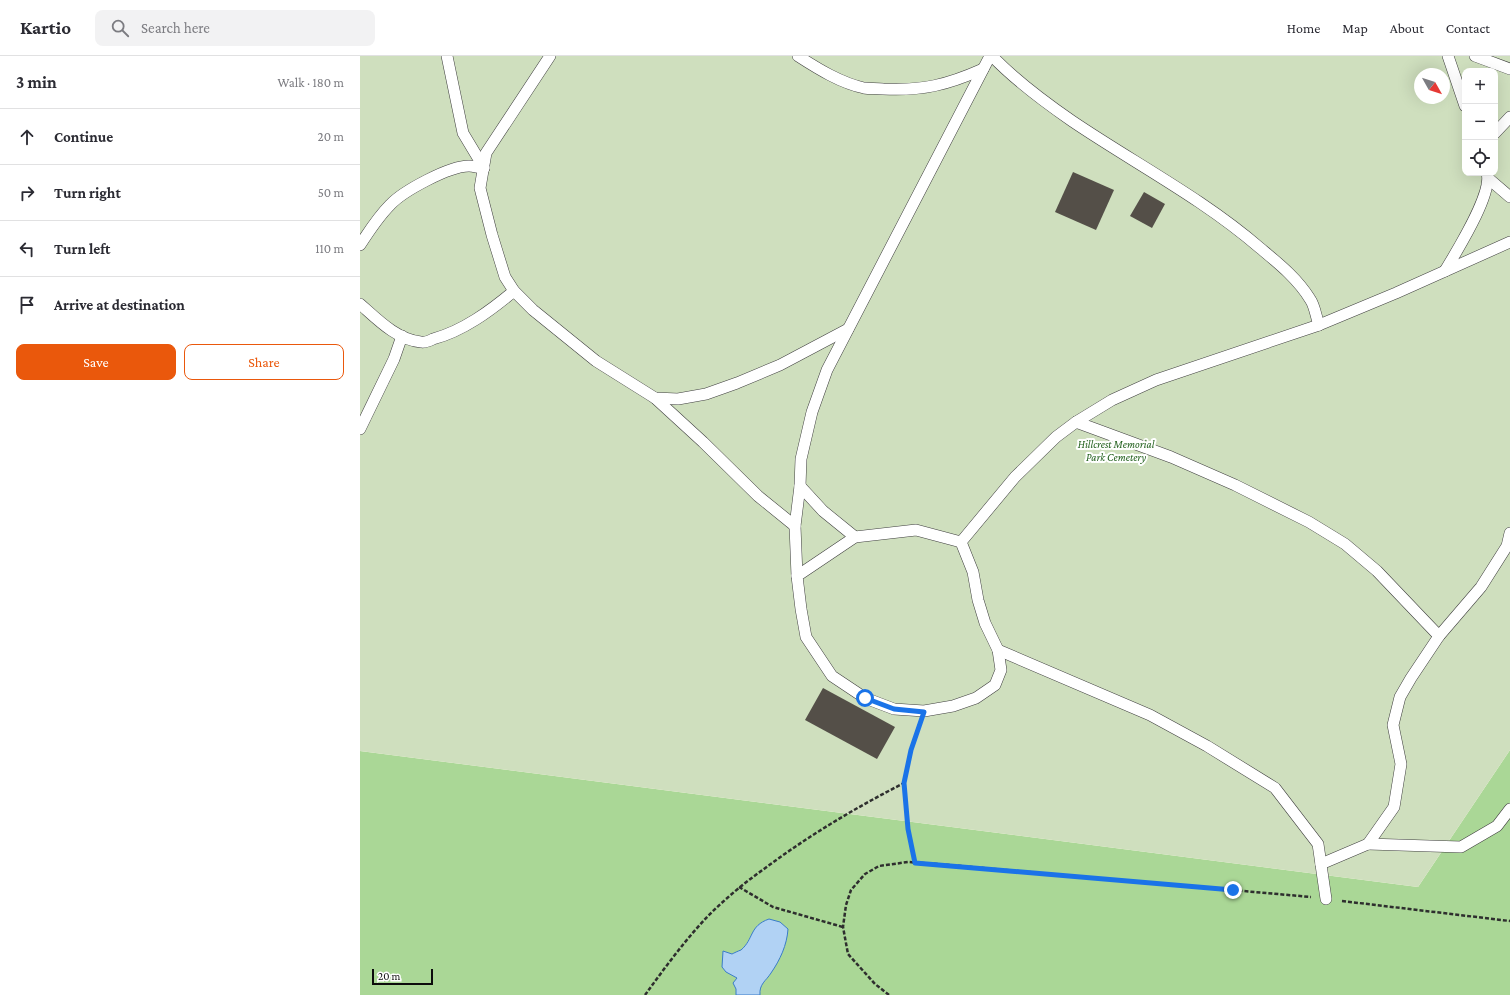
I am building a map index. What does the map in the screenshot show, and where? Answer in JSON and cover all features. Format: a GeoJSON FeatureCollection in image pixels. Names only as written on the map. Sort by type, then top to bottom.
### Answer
{"type":"FeatureCollection","features":[{"type":"Feature","properties":{"kind":"lane"},"geometry":{"type":"LineString","coordinates":[[447,56],[463,133],[484,168]]}},
{"type":"Feature","properties":{"kind":"lane"},"geometry":{"type":"LineString","coordinates":[[550,56],[486,153],[480,188],[505,277],[514,291],[533,310],[596,361],[655,398],[703,442],[758,496],[795,526]]}},
{"type":"Feature","properties":{"kind":"lane"},"geometry":{"type":"LineString","coordinates":[[798,56],[821,70],[864,88],[915,90],[960,79],[983,69]]}},
{"type":"Feature","properties":{"kind":"lane"},"geometry":{"type":"LineString","coordinates":[[961,542],[973,572],[978,600],[985,624],[998,650],[1001,670],[995,684],[976,698],[952,706],[924,712],[894,709],[865,698],[832,676],[806,637],[797,576],[795,526],[800,486],[801,459],[812,412],[827,370],[991,56],[1008,73],[1097,138],[1192,196],[1241,231],[1294,277],[1311,300],[1319,325]]}},
{"type":"Feature","properties":{"kind":"lane"},"geometry":{"type":"LineString","coordinates":[[1448,56],[1464,104]]}},
{"type":"Feature","properties":{"kind":"lane"},"geometry":{"type":"LineString","coordinates":[[1476,56],[1510,69]]}},
{"type":"Feature","properties":{"kind":"lane"},"geometry":{"type":"LineString","coordinates":[[1498,130],[1510,117]]}},
{"type":"Feature","properties":{"kind":"lane"},"geometry":{"type":"LineString","coordinates":[[360,244],[372,226],[391,204],[411,190],[453,169],[468,166],[484,168]]}},
{"type":"Feature","properties":{"kind":"lane"},"geometry":{"type":"LineString","coordinates":[[1445,271],[1478,213],[1488,176],[1510,197]]}},
{"type":"Feature","properties":{"kind":"lane"},"geometry":{"type":"LineString","coordinates":[[961,542],[1015,477],[1056,437],[1076,422],[1112,400],[1156,380],[1319,325],[1510,242]]}},
{"type":"Feature","properties":{"kind":"lane"},"geometry":{"type":"LineString","coordinates":[[360,304],[384,326],[402,336],[422,343],[443,337],[465,325],[492,309],[514,291]]}},
{"type":"Feature","properties":{"kind":"lane"},"geometry":{"type":"LineString","coordinates":[[655,398],[678,398],[706,394],[737,383],[780,365],[848,329]]}},
{"type":"Feature","properties":{"kind":"lane"},"geometry":{"type":"LineString","coordinates":[[360,429],[394,359],[402,336]]}},
{"type":"Feature","properties":{"kind":"lane"},"geometry":{"type":"LineString","coordinates":[[1076,422],[1171,456],[1235,485],[1309,522],[1344,544],[1377,571],[1439,636]]}},
{"type":"Feature","properties":{"kind":"lane"},"geometry":{"type":"LineString","coordinates":[[800,486],[823,511],[855,537]]}},
{"type":"Feature","properties":{"kind":"lane"},"geometry":{"type":"LineString","coordinates":[[797,576],[855,537],[916,530],[961,542]]}},
{"type":"Feature","properties":{"kind":"lane"},"geometry":{"type":"LineString","coordinates":[[1368,844],[1394,807],[1401,764],[1393,725],[1400,697],[1414,672],[1439,636],[1481,587],[1507,546],[1510,533]]}},
{"type":"Feature","properties":{"kind":"lane"},"geometry":{"type":"LineString","coordinates":[[998,650],[1150,714],[1207,746],[1275,788],[1318,844],[1326,899]]}},
{"type":"Feature","properties":{"kind":"lane"},"geometry":{"type":"LineString","coordinates":[[1321,864],[1368,844],[1461,847],[1497,826],[1510,809]]}},
{"type":"Feature","properties":{"kind":"path"},"geometry":{"type":"LineString","coordinates":[[915,863],[908,829],[904,783],[911,750],[924,712]]}},
{"type":"Feature","properties":{"kind":"path"},"geometry":{"type":"LineString","coordinates":[[645,995],[708,916],[739,888],[800,842],[832,822],[904,783]]}},
{"type":"Feature","properties":{"kind":"path"},"geometry":{"type":"LineString","coordinates":[[889,995],[875,984],[848,954],[843,927],[846,905],[851,890],[865,874],[879,866],[915,863],[1326,899],[1510,921]]}},
{"type":"Feature","properties":{"kind":"path"},"geometry":{"type":"LineString","coordinates":[[739,888],[773,907],[843,927]]}},
{"type":"Feature","properties":{"kind":"green space","name":"Hillcrest Memorial Park Cemetery"},"geometry":{"type":"Polygon","coordinates":[[[360,56],[1510,56],[1510,750],[1418,887],[360,751],[360,56]]]}},
{"type":"Feature","properties":{"kind":"green space"},"geometry":{"type":"Polygon","coordinates":[[[1510,750],[1510,995],[360,995],[360,751],[1418,887],[1510,750]]]}},
{"type":"Feature","properties":{"kind":"water"},"geometry":{"type":"Polygon","coordinates":[[[769,919],[780,922],[788,929],[786,941],[780,958],[762,985],[760,995],[736,995],[736,989],[733,983],[737,978],[726,972],[722,967],[723,951],[732,954],[741,950],[748,942],[758,925],[769,919]]]}},
{"type":"Feature","properties":{"kind":"building"},"geometry":{"type":"Polygon","coordinates":[[[1073,172],[1114,190],[1096,230],[1055,212],[1073,172]]]}},
{"type":"Feature","properties":{"kind":"building"},"geometry":{"type":"Polygon","coordinates":[[[1144,192],[1165,204],[1152,228],[1130,216],[1144,192]]]}},
{"type":"Feature","properties":{"kind":"building"},"geometry":{"type":"Polygon","coordinates":[[[823,688],[895,727],[877,759],[805,720],[823,688]]]}},
{"type":"Feature","properties":{"kind":"route"},"geometry":{"type":"LineString","coordinates":[[865,698],[894,709],[924,712],[911,750],[904,783],[908,829],[915,863],[1233,890]]}}]}
